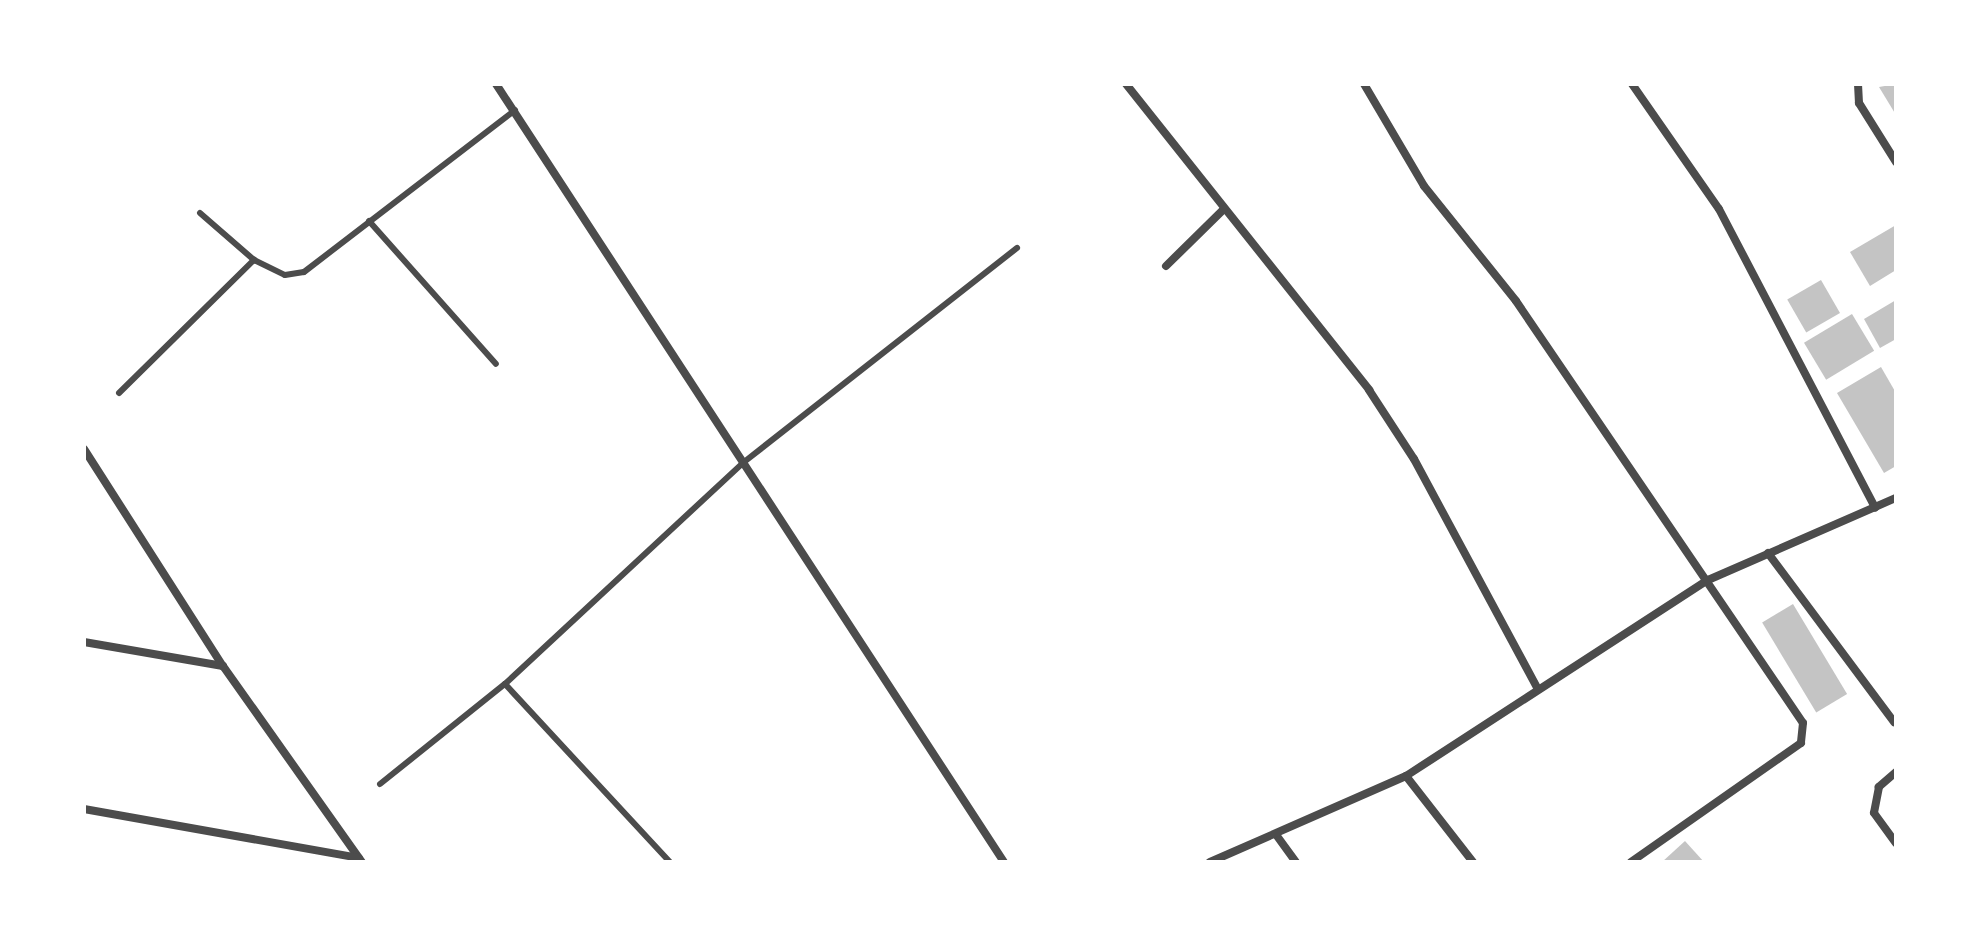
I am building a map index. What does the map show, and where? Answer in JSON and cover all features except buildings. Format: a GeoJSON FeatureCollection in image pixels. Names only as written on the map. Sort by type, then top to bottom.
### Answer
{"type":"FeatureCollection","features":[{"type":"Feature","properties":{"kind":"street"},"geometry":{"type":"LineString","coordinates":[[496,84],[1004,862]]}},
{"type":"Feature","properties":{"kind":"street"},"geometry":{"type":"LineString","coordinates":[[1126,84],[1223,210],[1300,295],[1414,459],[1538,689]]}},
{"type":"Feature","properties":{"kind":"street"},"geometry":{"type":"LineString","coordinates":[[1364,84],[1424,186],[1516,301],[1797,709],[1804,735],[1631,862]]}},
{"type":"Feature","properties":{"kind":"street"},"geometry":{"type":"LineString","coordinates":[[1632,84],[1719,209],[1875,508]]}},
{"type":"Feature","properties":{"kind":"street"},"geometry":{"type":"LineString","coordinates":[[1858,84],[1859,103],[1896,162]]}},
{"type":"Feature","properties":{"kind":"street"},"geometry":{"type":"LineString","coordinates":[[1166,266],[1223,210]]}},
{"type":"Feature","properties":{"kind":"street"},"geometry":{"type":"LineString","coordinates":[[84,449],[223,666],[361,860]]}},
{"type":"Feature","properties":{"kind":"street"},"geometry":{"type":"LineString","coordinates":[[1210,862],[1277,836],[1406,776],[1708,580],[1896,498]]}},
{"type":"Feature","properties":{"kind":"street"},"geometry":{"type":"LineString","coordinates":[[1768,553],[1894,722]]}},
{"type":"Feature","properties":{"kind":"street"},"geometry":{"type":"LineString","coordinates":[[84,642],[223,666]]}},
{"type":"Feature","properties":{"kind":"street"},"geometry":{"type":"LineString","coordinates":[[1896,772],[1879,787],[1874,813],[1896,843]]}},
{"type":"Feature","properties":{"kind":"street"},"geometry":{"type":"LineString","coordinates":[[1406,776],[1473,862]]}},
{"type":"Feature","properties":{"kind":"street"},"geometry":{"type":"LineString","coordinates":[[84,809],[361,860]]}},
{"type":"Feature","properties":{"kind":"street"},"geometry":{"type":"LineString","coordinates":[[1277,836],[1296,862]]}},
{"type":"Feature","properties":{"kind":"lane"},"geometry":{"type":"LineString","coordinates":[[200,213],[254,260],[285,275],[304,272],[515,110]]}},
{"type":"Feature","properties":{"kind":"lane"},"geometry":{"type":"LineString","coordinates":[[369,221],[496,364]]}},
{"type":"Feature","properties":{"kind":"lane"},"geometry":{"type":"LineString","coordinates":[[380,784],[505,684],[744,462],[1017,248]]}},
{"type":"Feature","properties":{"kind":"lane"},"geometry":{"type":"LineString","coordinates":[[119,393],[254,260]]}},
{"type":"Feature","properties":{"kind":"lane"},"geometry":{"type":"LineString","coordinates":[[505,684],[670,862]]}}]}
